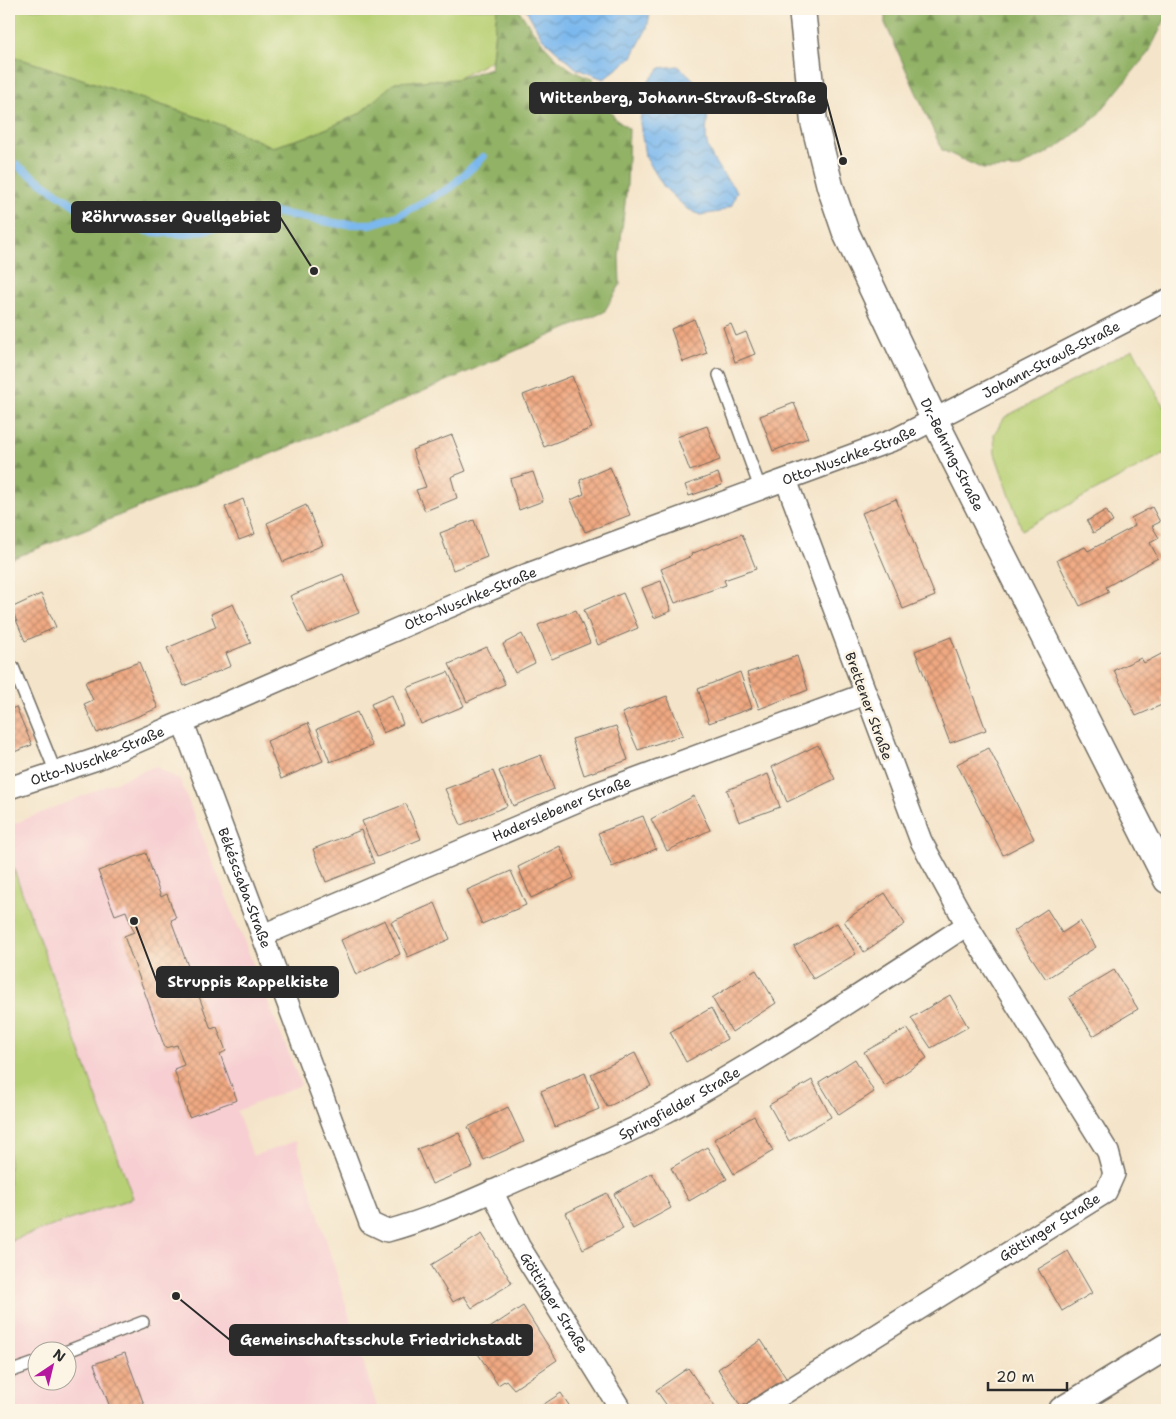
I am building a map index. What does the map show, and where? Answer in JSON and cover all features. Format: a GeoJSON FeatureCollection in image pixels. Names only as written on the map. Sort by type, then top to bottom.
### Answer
{"type":"FeatureCollection","features":[{"type":"Feature","properties":{"kind":"street","name":"Dr.-Behring-Straße"},"geometry":{"type":"LineString","coordinates":[[802,9],[814,122],[838,212],[856,258],[934,419],[1167,880]]}},
{"type":"Feature","properties":{"kind":"street","name":"Johann-Strauß-Straße"},"geometry":{"type":"LineString","coordinates":[[934,419],[1167,300]]}},
{"type":"Feature","properties":{"kind":"street","name":"Otto-Nuschke-Straße"},"geometry":{"type":"LineString","coordinates":[[9,788],[97,759],[481,593],[760,488],[882,445],[934,419]]}},
{"type":"Feature","properties":{"kind":"street","name":"Brettener Straße"},"geometry":{"type":"LineString","coordinates":[[786,480],[921,841],[967,925]]}},
{"type":"Feature","properties":{"kind":"street","name":"Haderslebener Straße"},"geometry":{"type":"LineString","coordinates":[[263,935],[594,794],[865,694]]}},
{"type":"Feature","properties":{"kind":"street","name":"Békéscsaba-Straße"},"geometry":{"type":"LineString","coordinates":[[183,723],[370,1223]]}},
{"type":"Feature","properties":{"kind":"street","name":"Springfielder Straße"},"geometry":{"type":"LineString","coordinates":[[370,1223],[387,1231],[415,1224],[622,1134],[667,1112],[732,1074],[967,925]]}},
{"type":"Feature","properties":{"kind":"street","name":"Göttinger Straße"},"geometry":{"type":"LineString","coordinates":[[757,1410],[1106,1192],[1114,1174],[1108,1152],[967,925]]}},
{"type":"Feature","properties":{"kind":"street","name":"Göttinger Straße"},"geometry":{"type":"LineString","coordinates":[[492,1191],[504,1219],[519,1246],[621,1410]]}},
{"type":"Feature","properties":{"kind":"street"},"geometry":{"type":"LineString","coordinates":[[1062,1410],[1167,1346]]}},
{"type":"Feature","properties":{"kind":"lane"},"geometry":{"type":"LineString","coordinates":[[719,375],[760,488]]}},
{"type":"Feature","properties":{"kind":"lane"},"geometry":{"type":"LineString","coordinates":[[13,667],[56,773]]}},
{"type":"Feature","properties":{"kind":"lane"},"geometry":{"type":"LineString","coordinates":[[78,1347],[143,1322]]}},
{"type":"Feature","properties":{"kind":"lane"},"geometry":{"type":"LineString","coordinates":[[9,1372],[28,1365]]}},
{"type":"Feature","properties":{"kind":"shaded area"},"geometry":{"type":"Polygon","coordinates":[[[155,766],[180,780],[301,1085],[237,1111],[253,1156],[296,1141],[378,1410],[9,1410],[9,1241],[133,1198],[9,856],[9,826],[155,766]]]}},
{"type":"Feature","properties":{"kind":"green space"},"geometry":{"type":"Polygon","coordinates":[[[9,9],[497,9],[492,60],[457,79],[395,82],[359,114],[312,135],[273,147],[219,124],[18,58],[9,59],[9,9]]]}},
{"type":"Feature","properties":{"kind":"green space"},"geometry":{"type":"Polygon","coordinates":[[[497,9],[518,9],[549,51],[569,68],[592,79],[615,119],[629,129],[627,185],[619,257],[620,285],[604,312],[392,405],[9,560],[9,59],[18,58],[219,124],[273,147],[312,135],[359,114],[395,82],[457,79],[491,68],[497,9]]]}},
{"type":"Feature","properties":{"kind":"green space"},"geometry":{"type":"Polygon","coordinates":[[[885,9],[1167,9],[1167,15],[1149,52],[1095,118],[1058,147],[1018,168],[983,169],[942,150],[885,23],[885,9]]]}},
{"type":"Feature","properties":{"kind":"green space"},"geometry":{"type":"Polygon","coordinates":[[[1133,349],[1167,413],[1167,452],[1022,530],[995,454],[994,434],[1005,417],[1133,349]]]}},
{"type":"Feature","properties":{"kind":"green space"},"geometry":{"type":"Polygon","coordinates":[[[9,856],[133,1198],[9,1241],[9,856]]]}},
{"type":"Feature","properties":{"kind":"water"},"geometry":{"type":"Polygon","coordinates":[[[526,9],[651,9],[647,28],[632,57],[604,79],[577,69],[542,38],[526,9]]]}},
{"type":"Feature","properties":{"kind":"water"},"geometry":{"type":"Polygon","coordinates":[[[678,66],[694,80],[703,92],[708,106],[706,136],[709,151],[719,169],[737,191],[732,205],[719,212],[700,215],[686,208],[664,187],[645,156],[640,123],[643,88],[660,68],[678,66]]]}},
{"type":"Feature","properties":{"kind":"building"},"geometry":{"type":"Polygon","coordinates":[[[694,319],[707,353],[683,362],[671,329],[694,319]]]}},
{"type":"Feature","properties":{"kind":"building"},"geometry":{"type":"Polygon","coordinates":[[[731,324],[736,336],[746,332],[755,354],[735,362],[723,327],[731,324]]]}},
{"type":"Feature","properties":{"kind":"building"},"geometry":{"type":"Polygon","coordinates":[[[572,376],[592,428],[544,447],[523,395],[572,376]]]}},
{"type":"Feature","properties":{"kind":"building"},"geometry":{"type":"Polygon","coordinates":[[[794,403],[808,438],[773,451],[760,416],[794,403]]]}},
{"type":"Feature","properties":{"kind":"building"},"geometry":{"type":"Polygon","coordinates":[[[707,426],[720,460],[690,471],[677,437],[707,426]]]}},
{"type":"Feature","properties":{"kind":"building"},"geometry":{"type":"Polygon","coordinates":[[[452,435],[466,471],[451,477],[457,498],[425,511],[416,490],[426,487],[412,450],[452,435]]]}},
{"type":"Feature","properties":{"kind":"building"},"geometry":{"type":"Polygon","coordinates":[[[610,467],[630,515],[585,532],[571,500],[584,494],[580,480],[610,467]]]}},
{"type":"Feature","properties":{"kind":"building"},"geometry":{"type":"Polygon","coordinates":[[[533,472],[543,501],[519,510],[510,479],[533,472]]]}},
{"type":"Feature","properties":{"kind":"building"},"geometry":{"type":"Polygon","coordinates":[[[718,473],[722,485],[689,496],[685,485],[718,473]]]}},
{"type":"Feature","properties":{"kind":"building"},"geometry":{"type":"Polygon","coordinates":[[[243,499],[255,534],[239,540],[225,507],[243,499]]]}},
{"type":"Feature","properties":{"kind":"building"},"geometry":{"type":"Polygon","coordinates":[[[896,499],[935,596],[903,609],[862,513],[896,499]]]}},
{"type":"Feature","properties":{"kind":"building"},"geometry":{"type":"Polygon","coordinates":[[[306,505],[323,545],[283,562],[267,523],[306,505]]]}},
{"type":"Feature","properties":{"kind":"building"},"geometry":{"type":"Polygon","coordinates":[[[1152,507],[1160,522],[1152,526],[1159,538],[1150,543],[1158,558],[1106,587],[1109,592],[1080,606],[1057,560],[1085,547],[1088,551],[1135,526],[1131,518],[1152,507]]]}},
{"type":"Feature","properties":{"kind":"building"},"geometry":{"type":"Polygon","coordinates":[[[1106,510],[1113,522],[1093,533],[1087,521],[1106,510]]]}},
{"type":"Feature","properties":{"kind":"building"},"geometry":{"type":"Polygon","coordinates":[[[474,520],[487,557],[453,570],[440,533],[474,520]]]}},
{"type":"Feature","properties":{"kind":"building"},"geometry":{"type":"Polygon","coordinates":[[[742,534],[756,569],[724,580],[726,585],[675,603],[661,569],[692,556],[691,554],[742,534]]]}},
{"type":"Feature","properties":{"kind":"building"},"geometry":{"type":"Polygon","coordinates":[[[343,574],[359,613],[308,633],[290,596],[343,574]]]}},
{"type":"Feature","properties":{"kind":"building"},"geometry":{"type":"Polygon","coordinates":[[[661,581],[671,611],[654,618],[642,588],[661,581]]]}},
{"type":"Feature","properties":{"kind":"building"},"geometry":{"type":"Polygon","coordinates":[[[623,593],[638,628],[598,645],[584,610],[623,593]]]}},
{"type":"Feature","properties":{"kind":"building"},"geometry":{"type":"Polygon","coordinates":[[[41,594],[56,627],[25,641],[11,608],[41,594]]]}},
{"type":"Feature","properties":{"kind":"building"},"geometry":{"type":"Polygon","coordinates":[[[233,604],[251,643],[226,653],[231,666],[184,686],[167,648],[216,627],[211,614],[233,604]]]}},
{"type":"Feature","properties":{"kind":"building"},"geometry":{"type":"Polygon","coordinates":[[[576,610],[590,643],[552,659],[538,625],[576,610]]]}},
{"type":"Feature","properties":{"kind":"building"},"geometry":{"type":"Polygon","coordinates":[[[522,634],[535,663],[515,673],[503,644],[522,634]]]}},
{"type":"Feature","properties":{"kind":"building"},"geometry":{"type":"Polygon","coordinates":[[[951,637],[986,730],[950,743],[915,651],[951,637]]]}},
{"type":"Feature","properties":{"kind":"building"},"geometry":{"type":"Polygon","coordinates":[[[487,647],[505,684],[467,702],[449,664],[487,647]]]}},
{"type":"Feature","properties":{"kind":"building"},"geometry":{"type":"Polygon","coordinates":[[[1167,651],[1167,695],[1161,698],[1164,704],[1136,716],[1114,670],[1141,658],[1144,663],[1167,651]]]}},
{"type":"Feature","properties":{"kind":"building"},"geometry":{"type":"Polygon","coordinates":[[[797,656],[808,690],[759,709],[747,673],[797,656]]]}},
{"type":"Feature","properties":{"kind":"building"},"geometry":{"type":"Polygon","coordinates":[[[139,662],[158,708],[97,733],[84,704],[93,700],[85,682],[139,662]]]}},
{"type":"Feature","properties":{"kind":"building"},"geometry":{"type":"Polygon","coordinates":[[[448,672],[464,706],[421,724],[407,688],[448,672]]]}},
{"type":"Feature","properties":{"kind":"building"},"geometry":{"type":"Polygon","coordinates":[[[740,672],[752,708],[709,723],[698,689],[740,672]]]}},
{"type":"Feature","properties":{"kind":"building"},"geometry":{"type":"Polygon","coordinates":[[[392,695],[403,724],[383,733],[371,704],[392,695]]]}},
{"type":"Feature","properties":{"kind":"building"},"geometry":{"type":"Polygon","coordinates":[[[667,696],[683,735],[638,750],[622,713],[667,696]]]}},
{"type":"Feature","properties":{"kind":"building"},"geometry":{"type":"Polygon","coordinates":[[[16,707],[32,745],[9,754],[9,710],[16,707]]]}},
{"type":"Feature","properties":{"kind":"building"},"geometry":{"type":"Polygon","coordinates":[[[357,712],[372,746],[330,762],[317,729],[357,712]]]}},
{"type":"Feature","properties":{"kind":"building"},"geometry":{"type":"Polygon","coordinates":[[[308,723],[323,761],[281,779],[267,741],[308,723]]]}},
{"type":"Feature","properties":{"kind":"building"},"geometry":{"type":"Polygon","coordinates":[[[616,726],[628,760],[584,775],[572,739],[616,726]]]}},
{"type":"Feature","properties":{"kind":"building"},"geometry":{"type":"Polygon","coordinates":[[[818,745],[835,779],[787,802],[772,767],[818,745]]]}},
{"type":"Feature","properties":{"kind":"building"},"geometry":{"type":"Polygon","coordinates":[[[989,748],[1034,839],[1003,855],[957,764],[989,748]]]}},
{"type":"Feature","properties":{"kind":"building"},"geometry":{"type":"Polygon","coordinates":[[[541,755],[554,789],[513,806],[499,771],[541,755]]]}},
{"type":"Feature","properties":{"kind":"building"},"geometry":{"type":"Polygon","coordinates":[[[493,771],[507,806],[461,825],[445,789],[493,771]]]}},
{"type":"Feature","properties":{"kind":"building"},"geometry":{"type":"Polygon","coordinates":[[[768,774],[780,807],[739,822],[727,790],[768,774]]]}},
{"type":"Feature","properties":{"kind":"building"},"geometry":{"type":"Polygon","coordinates":[[[694,796],[710,830],[667,851],[651,819],[694,796]]]}},
{"type":"Feature","properties":{"kind":"building"},"geometry":{"type":"Polygon","coordinates":[[[406,804],[421,839],[377,857],[362,821],[406,804]]]}},
{"type":"Feature","properties":{"kind":"building"},"geometry":{"type":"Polygon","coordinates":[[[643,816],[656,849],[612,867],[598,833],[643,816]]]}},
{"type":"Feature","properties":{"kind":"building"},"geometry":{"type":"Polygon","coordinates":[[[361,830],[374,863],[326,882],[313,849],[361,830]]]}},
{"type":"Feature","properties":{"kind":"building"},"geometry":{"type":"Polygon","coordinates":[[[560,846],[574,878],[531,898],[518,867],[560,846]]]}},
{"type":"Feature","properties":{"kind":"building"},"geometry":{"type":"Polygon","coordinates":[[[146,853],[161,897],[167,894],[176,918],[171,920],[211,1029],[217,1027],[226,1051],[220,1054],[237,1100],[189,1117],[174,1069],[184,1065],[177,1045],[165,1048],[124,936],[134,932],[126,911],[115,915],[98,871],[146,853]]]}},
{"type":"Feature","properties":{"kind":"building"},"geometry":{"type":"Polygon","coordinates":[[[511,871],[526,905],[482,924],[467,890],[511,871]]]}},
{"type":"Feature","properties":{"kind":"building"},"geometry":{"type":"Polygon","coordinates":[[[885,893],[905,924],[864,952],[844,921],[885,893]]]}},
{"type":"Feature","properties":{"kind":"building"},"geometry":{"type":"Polygon","coordinates":[[[435,903],[450,939],[408,957],[391,922],[435,903]]]}},
{"type":"Feature","properties":{"kind":"building"},"geometry":{"type":"Polygon","coordinates":[[[1047,909],[1062,933],[1080,921],[1096,947],[1046,979],[1014,931],[1047,909]]]}},
{"type":"Feature","properties":{"kind":"building"},"geometry":{"type":"Polygon","coordinates":[[[385,920],[400,954],[356,975],[341,940],[385,920]]]}},
{"type":"Feature","properties":{"kind":"building"},"geometry":{"type":"Polygon","coordinates":[[[837,923],[856,954],[813,979],[794,947],[837,923]]]}},
{"type":"Feature","properties":{"kind":"building"},"geometry":{"type":"Polygon","coordinates":[[[756,970],[776,1003],[732,1032],[712,998],[756,970]]]}},
{"type":"Feature","properties":{"kind":"building"},"geometry":{"type":"Polygon","coordinates":[[[1114,970],[1138,1009],[1093,1036],[1069,997],[1114,970]]]}},
{"type":"Feature","properties":{"kind":"building"},"geometry":{"type":"Polygon","coordinates":[[[950,995],[968,1027],[931,1048],[911,1018],[950,995]]]}},
{"type":"Feature","properties":{"kind":"building"},"geometry":{"type":"Polygon","coordinates":[[[711,1008],[727,1039],[686,1062],[670,1032],[711,1008]]]}},
{"type":"Feature","properties":{"kind":"building"},"geometry":{"type":"Polygon","coordinates":[[[907,1028],[927,1058],[885,1086],[864,1052],[907,1028]]]}},
{"type":"Feature","properties":{"kind":"building"},"geometry":{"type":"Polygon","coordinates":[[[635,1053],[651,1086],[607,1107],[591,1074],[635,1053]]]}},
{"type":"Feature","properties":{"kind":"building"},"geometry":{"type":"Polygon","coordinates":[[[855,1059],[874,1092],[839,1115],[819,1082],[855,1059]]]}},
{"type":"Feature","properties":{"kind":"building"},"geometry":{"type":"Polygon","coordinates":[[[585,1073],[599,1109],[555,1127],[541,1091],[585,1073]]]}},
{"type":"Feature","properties":{"kind":"building"},"geometry":{"type":"Polygon","coordinates":[[[812,1080],[831,1117],[789,1141],[769,1105],[812,1080]]]}},
{"type":"Feature","properties":{"kind":"building"},"geometry":{"type":"Polygon","coordinates":[[[508,1107],[524,1142],[484,1160],[468,1127],[508,1107]]]}},
{"type":"Feature","properties":{"kind":"building"},"geometry":{"type":"Polygon","coordinates":[[[754,1116],[773,1151],[734,1174],[714,1139],[754,1116]]]}},
{"type":"Feature","properties":{"kind":"building"},"geometry":{"type":"Polygon","coordinates":[[[459,1133],[473,1167],[432,1184],[417,1149],[459,1133]]]}},
{"type":"Feature","properties":{"kind":"building"},"geometry":{"type":"Polygon","coordinates":[[[707,1147],[727,1179],[689,1201],[671,1168],[707,1147]]]}},
{"type":"Feature","properties":{"kind":"building"},"geometry":{"type":"Polygon","coordinates":[[[652,1173],[671,1208],[633,1229],[614,1194],[652,1173]]]}},
{"type":"Feature","properties":{"kind":"building"},"geometry":{"type":"Polygon","coordinates":[[[607,1193],[623,1229],[583,1249],[566,1213],[607,1193]]]}},
{"type":"Feature","properties":{"kind":"building"},"geometry":{"type":"Polygon","coordinates":[[[482,1234],[512,1283],[472,1308],[464,1296],[453,1302],[431,1265],[482,1234]]]}},
{"type":"Feature","properties":{"kind":"building"},"geometry":{"type":"Polygon","coordinates":[[[1068,1251],[1092,1293],[1062,1311],[1038,1269],[1068,1251]]]}},
{"type":"Feature","properties":{"kind":"building"},"geometry":{"type":"Polygon","coordinates":[[[523,1306],[557,1360],[514,1389],[506,1380],[498,1385],[470,1341],[523,1306]]]}},
{"type":"Feature","properties":{"kind":"building"},"geometry":{"type":"Polygon","coordinates":[[[761,1340],[786,1378],[741,1407],[718,1369],[761,1340]]]}},
{"type":"Feature","properties":{"kind":"building"},"geometry":{"type":"Polygon","coordinates":[[[125,1353],[146,1410],[111,1410],[94,1364],[125,1353]]]}},
{"type":"Feature","properties":{"kind":"building"},"geometry":{"type":"Polygon","coordinates":[[[688,1368],[717,1410],[670,1410],[656,1390],[688,1368]]]}},
{"type":"Feature","properties":{"kind":"building"},"geometry":{"type":"Polygon","coordinates":[[[561,1393],[572,1410],[535,1410],[561,1393]]]}},
{"type":"Feature","properties":{"kind":"waterway"},"geometry":{"type":"LineString","coordinates":[[9,160],[99,222],[152,232],[185,234],[230,225],[267,211],[340,224],[371,224],[397,216],[450,188],[483,157]]}},
{"type":"Feature","properties":{"kind":"place","name":"Wittenberg, Johann-Strauß-Straße"},"geometry":{"type":"Point","coordinates":[843,161]}},
{"type":"Feature","properties":{"kind":"place","name":"Röhrwasser Quellgebiet"},"geometry":{"type":"Point","coordinates":[314,271]}},
{"type":"Feature","properties":{"kind":"place","name":"Struppis Rappelkiste"},"geometry":{"type":"Point","coordinates":[134,921]}},
{"type":"Feature","properties":{"kind":"place","name":"Gemeinschaftsschule Friedrichstadt"},"geometry":{"type":"Point","coordinates":[176,1296]}}]}
